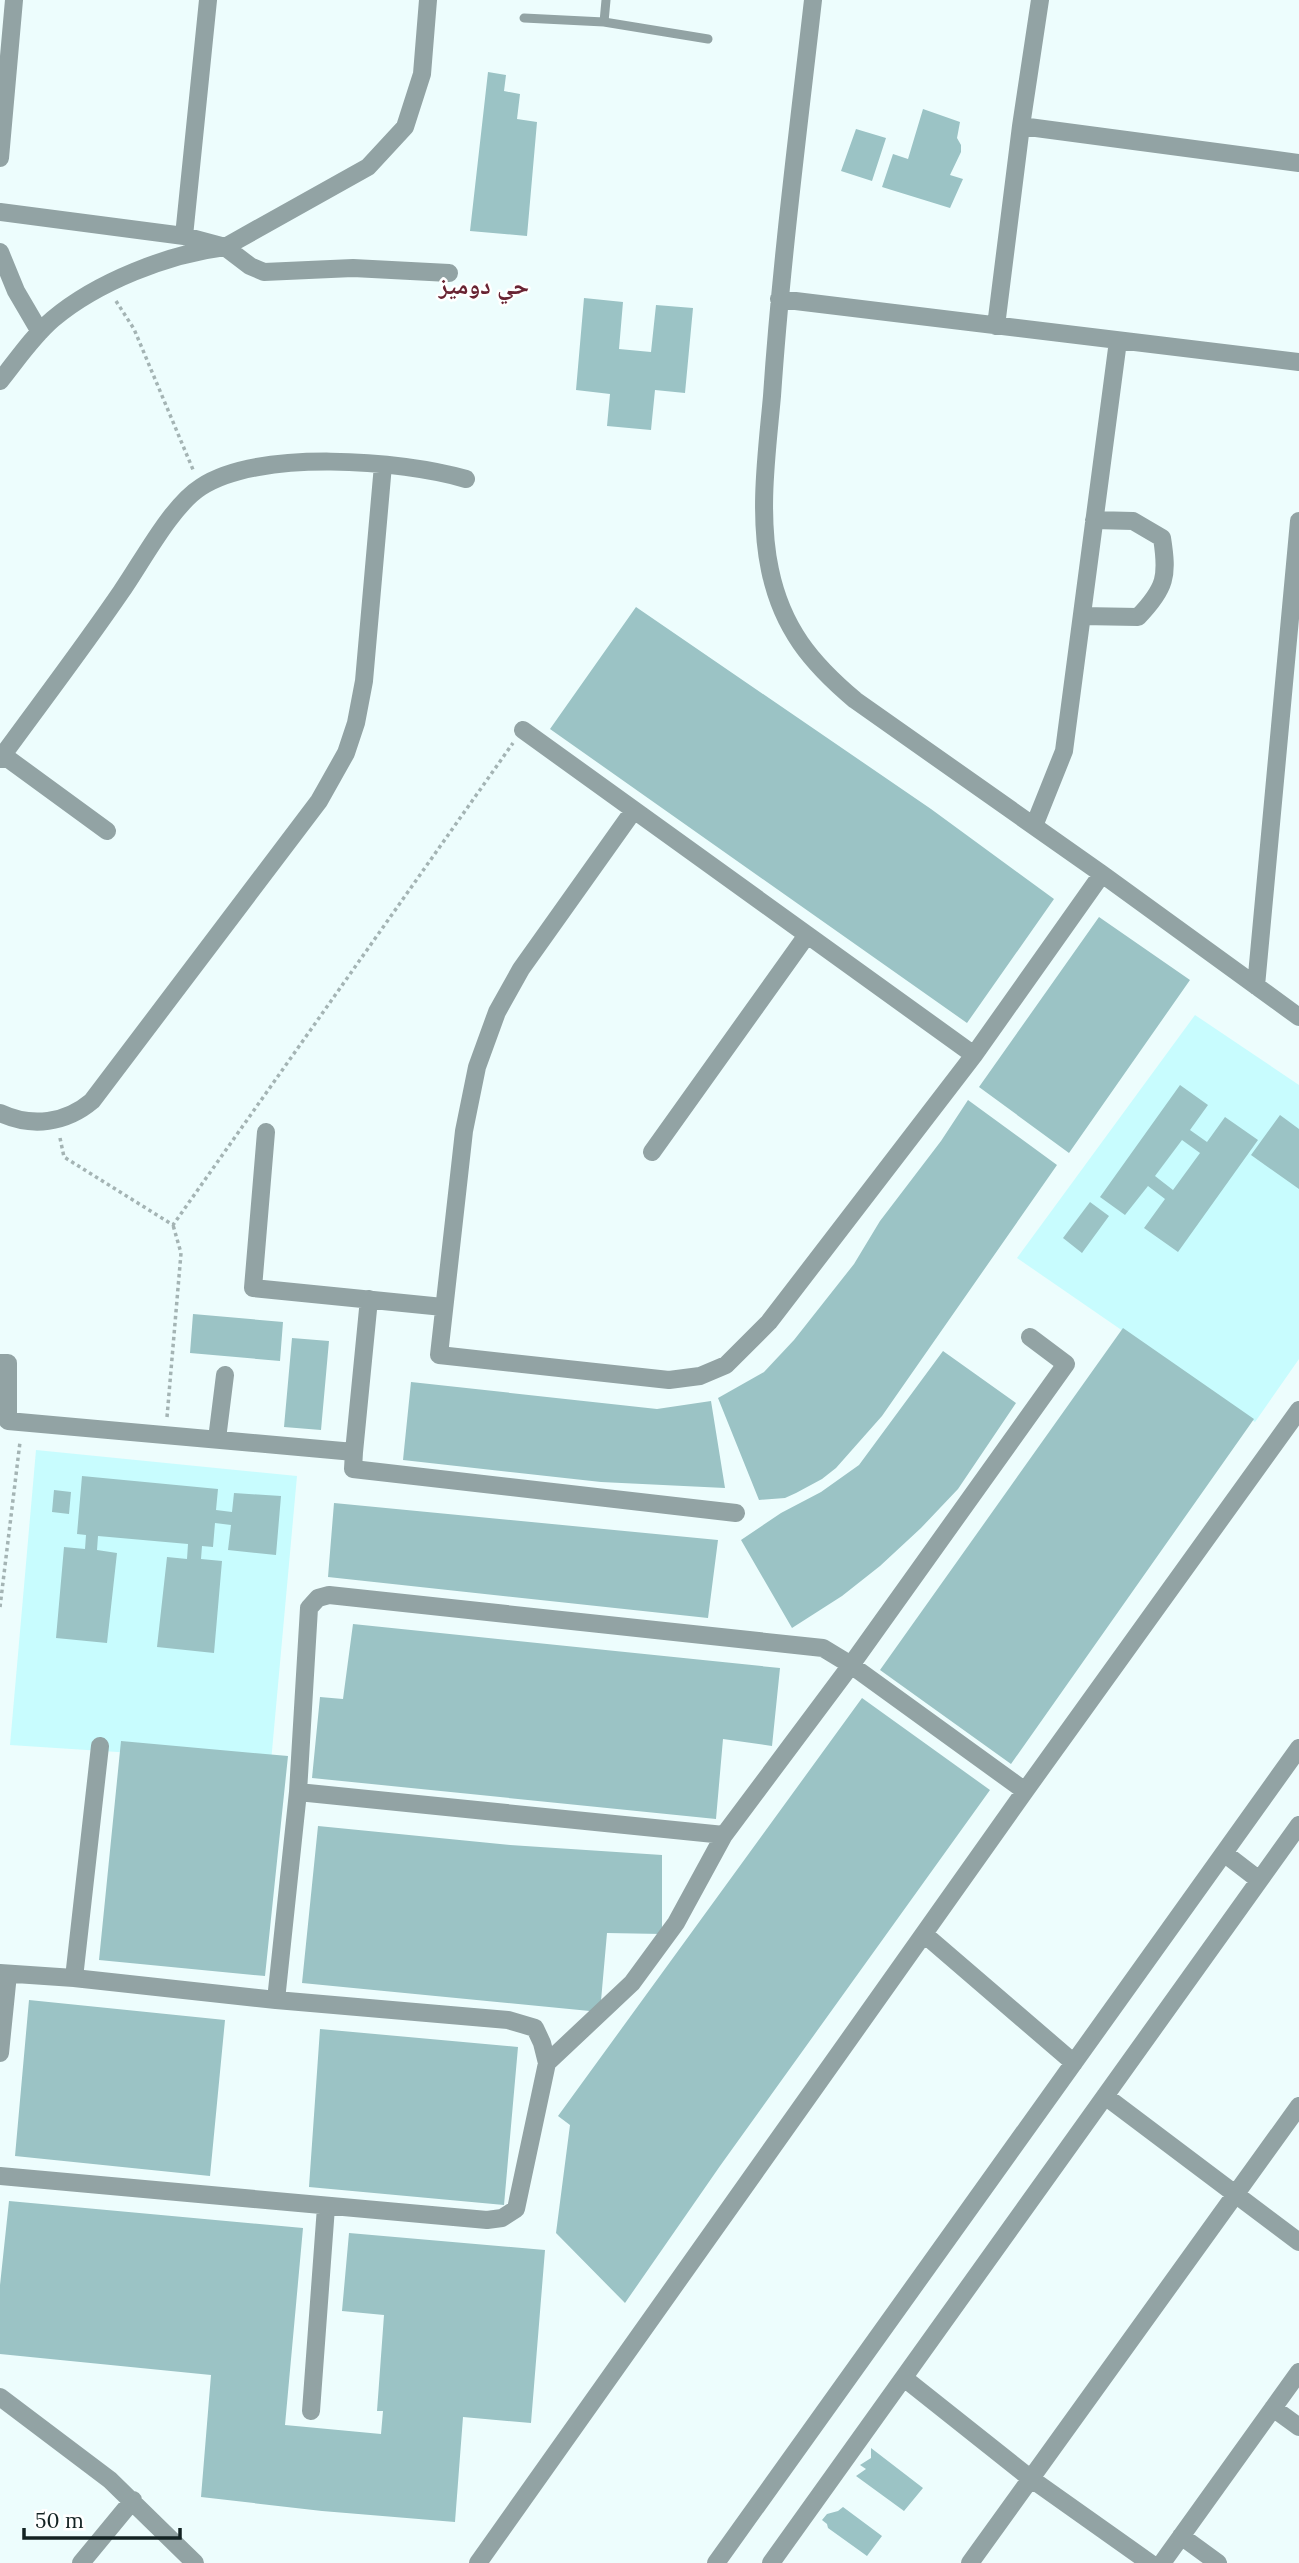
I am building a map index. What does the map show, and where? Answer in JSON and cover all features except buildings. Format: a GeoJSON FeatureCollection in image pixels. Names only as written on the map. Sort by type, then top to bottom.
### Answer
{"type":"FeatureCollection","features":[{"type":"Feature","properties":{"kind":"street"},"geometry":{"type":"LineString","coordinates":[[184,236],[208,0]]}},
{"type":"Feature","properties":{"kind":"street"},"geometry":{"type":"LineString","coordinates":[[0,381],[40,332],[78,301],[169,260],[202,250],[225,247],[368,167],[405,127],[422,74],[428,0]]}},
{"type":"Feature","properties":{"kind":"street"},"geometry":{"type":"LineString","coordinates":[[814,0],[779,299],[765,522],[770,570],[790,628],[820,669],[855,700],[1299,1017]]}},
{"type":"Feature","properties":{"kind":"street"},"geometry":{"type":"LineString","coordinates":[[996,326],[1040,0]]}},
{"type":"Feature","properties":{"kind":"street"},"geometry":{"type":"LineString","coordinates":[[0,158],[9,7]]}},
{"type":"Feature","properties":{"kind":"street"},"geometry":{"type":"LineString","coordinates":[[1021,126],[1299,163]]}},
{"type":"Feature","properties":{"kind":"street"},"geometry":{"type":"LineString","coordinates":[[0,212],[184,236],[225,247],[250,266],[264,272],[353,268],[449,273]]}},
{"type":"Feature","properties":{"kind":"street"},"geometry":{"type":"LineString","coordinates":[[0,252],[16,291],[40,332]]}},
{"type":"Feature","properties":{"kind":"street"},"geometry":{"type":"LineString","coordinates":[[779,299],[1299,362]]}},
{"type":"Feature","properties":{"kind":"street"},"geometry":{"type":"LineString","coordinates":[[1034,826],[1064,751],[1118,341]]}},
{"type":"Feature","properties":{"kind":"street"},"geometry":{"type":"LineString","coordinates":[[107,831],[2,757],[120,594],[176,511],[200,487],[229,474],[291,462],[383,465],[439,471],[466,479]]}},
{"type":"Feature","properties":{"kind":"street"},"geometry":{"type":"LineString","coordinates":[[0,1113],[33,1122],[57,1120],[80,1110],[102,1090],[319,801],[346,752],[356,723],[364,681],[383,465]]}},
{"type":"Feature","properties":{"kind":"street"},"geometry":{"type":"LineString","coordinates":[[1082,616],[1138,617],[1156,598],[1167,569],[1162,538],[1133,521],[1094,520]]}},
{"type":"Feature","properties":{"kind":"street"},"geometry":{"type":"LineString","coordinates":[[1255,986],[1292,670],[1299,521]]}},
{"type":"Feature","properties":{"kind":"street"},"geometry":{"type":"LineString","coordinates":[[523,730],[974,1055]]}},
{"type":"Feature","properties":{"kind":"street"},"geometry":{"type":"LineString","coordinates":[[634,810],[521,969],[497,1012],[477,1067],[464,1131],[439,1355],[669,1380],[700,1376],[726,1365],[769,1322],[974,1055],[1102,874]]}},
{"type":"Feature","properties":{"kind":"street"},"geometry":{"type":"LineString","coordinates":[[652,1152],[807,935]]}},
{"type":"Feature","properties":{"kind":"street"},"geometry":{"type":"LineString","coordinates":[[266,1132],[253,1288],[443,1307]]}},
{"type":"Feature","properties":{"kind":"street"},"geometry":{"type":"LineString","coordinates":[[369,1299],[353,1469],[736,1513]]}},
{"type":"Feature","properties":{"kind":"street"},"geometry":{"type":"LineString","coordinates":[[547,2063],[632,1983],[676,1923],[724,1835],[851,1665],[1066,1364],[1030,1337]]}},
{"type":"Feature","properties":{"kind":"street"},"geometry":{"type":"LineString","coordinates":[[0,1363],[8,1363],[8,1421],[354,1452]]}},
{"type":"Feature","properties":{"kind":"street"},"geometry":{"type":"LineString","coordinates":[[217,1439],[225,1376]]}},
{"type":"Feature","properties":{"kind":"street"},"geometry":{"type":"LineString","coordinates":[[478,2563],[1025,1791],[1299,1410]]}},
{"type":"Feature","properties":{"kind":"street"},"geometry":{"type":"LineString","coordinates":[[276,2000],[298,1792],[309,1608],[318,1598],[329,1595],[823,1648],[851,1665],[1025,1791]]}},
{"type":"Feature","properties":{"kind":"street"},"geometry":{"type":"LineString","coordinates":[[74,1978],[100,1746]]}},
{"type":"Feature","properties":{"kind":"street"},"geometry":{"type":"LineString","coordinates":[[716,2563],[1299,1748]]}},
{"type":"Feature","properties":{"kind":"street"},"geometry":{"type":"LineString","coordinates":[[298,1792],[724,1835]]}},
{"type":"Feature","properties":{"kind":"street"},"geometry":{"type":"LineString","coordinates":[[771,2563],[1259,1880],[1293,1846],[1299,1825]]}},
{"type":"Feature","properties":{"kind":"street"},"geometry":{"type":"LineString","coordinates":[[1224,1853],[1259,1880]]}},
{"type":"Feature","properties":{"kind":"street"},"geometry":{"type":"LineString","coordinates":[[924,1934],[1074,2063]]}},
{"type":"Feature","properties":{"kind":"street"},"geometry":{"type":"LineString","coordinates":[[0,2053],[4,1974],[74,1978],[276,2000],[508,2020],[535,2028],[547,2063],[516,2209],[502,2217],[486,2220],[326,2207],[0,2176]]}},
{"type":"Feature","properties":{"kind":"street"},"geometry":{"type":"LineString","coordinates":[[1105,2096],[1299,2242]]}},
{"type":"Feature","properties":{"kind":"street"},"geometry":{"type":"LineString","coordinates":[[970,2563],[1299,2106]]}},
{"type":"Feature","properties":{"kind":"street"},"geometry":{"type":"LineString","coordinates":[[311,2411],[326,2207]]}},
{"type":"Feature","properties":{"kind":"street"},"geometry":{"type":"LineString","coordinates":[[1162,2563],[1299,2372]]}},
{"type":"Feature","properties":{"kind":"street"},"geometry":{"type":"LineString","coordinates":[[904,2378],[1030,2478],[1150,2563]]}},
{"type":"Feature","properties":{"kind":"street"},"geometry":{"type":"LineString","coordinates":[[0,2397],[87,2461],[133,2500],[195,2563]]}},
{"type":"Feature","properties":{"kind":"street"},"geometry":{"type":"LineString","coordinates":[[1273,2408],[1299,2427]]}},
{"type":"Feature","properties":{"kind":"street"},"geometry":{"type":"LineString","coordinates":[[81,2563],[133,2500]]}},
{"type":"Feature","properties":{"kind":"street"},"geometry":{"type":"LineString","coordinates":[[1181,2536],[1218,2563]]}},
{"type":"Feature","properties":{"kind":"lane"},"geometry":{"type":"LineString","coordinates":[[604,22],[606,0]]}},
{"type":"Feature","properties":{"kind":"lane"},"geometry":{"type":"LineString","coordinates":[[524,18],[604,22],[708,39]]}},
{"type":"Feature","properties":{"kind":"path"},"geometry":{"type":"LineString","coordinates":[[107,286],[134,329],[200,487]]}},
{"type":"Feature","properties":{"kind":"path"},"geometry":{"type":"LineString","coordinates":[[173,1225],[523,730]]}},
{"type":"Feature","properties":{"kind":"path"},"geometry":{"type":"LineString","coordinates":[[57,1120],[64,1157],[173,1225],[181,1253],[166,1435]]}},
{"type":"Feature","properties":{"kind":"path"},"geometry":{"type":"LineString","coordinates":[[0,1607],[22,1422]]}},
{"type":"Feature","properties":{"kind":"shaded area"},"geometry":{"type":"Polygon","coordinates":[[[1195,1015],[1299,1085],[1299,1359],[1255,1422],[1017,1258],[1195,1015]]]}},
{"type":"Feature","properties":{"kind":"shaded area"},"geometry":{"type":"Polygon","coordinates":[[[36,1450],[297,1476],[271,1762],[10,1745],[36,1450]]]}},
{"type":"Feature","properties":{"kind":"district","name":"حي دوميز"},"geometry":{"type":"Point","coordinates":[484,286]}}]}
